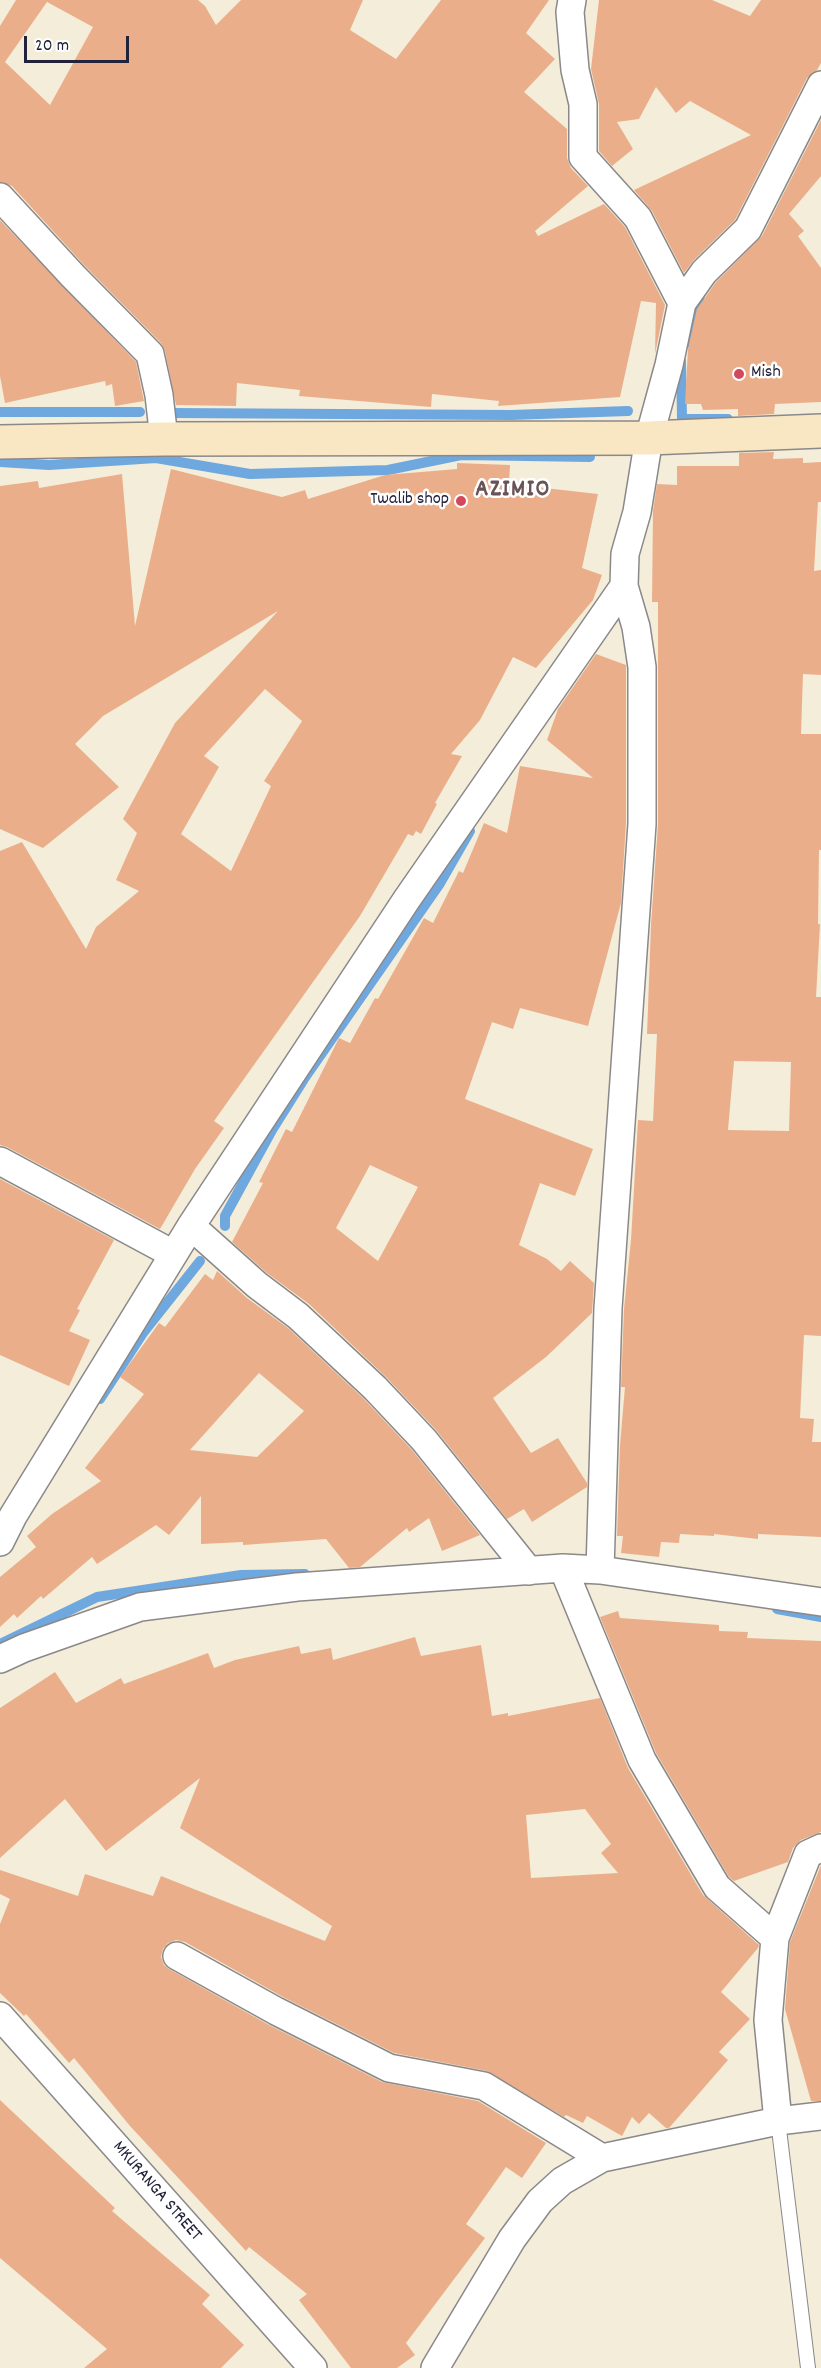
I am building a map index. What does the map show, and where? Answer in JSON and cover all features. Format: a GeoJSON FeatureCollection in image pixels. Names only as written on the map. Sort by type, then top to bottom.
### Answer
{"type":"FeatureCollection","features":[{"type":"Feature","properties":{"kind":"street"},"geometry":{"type":"LineString","coordinates":[[572,0],[570,12],[575,70],[583,104],[583,157],[638,218],[682,303]]}},
{"type":"Feature","properties":{"kind":"street"},"geometry":{"type":"LineString","coordinates":[[600,1570],[608,1308],[642,824],[642,667],[636,627],[624,585],[625,554],[637,512],[649,438],[669,365],[682,303],[704,272],[748,229],[821,85]]}},
{"type":"Feature","properties":{"kind":"street"},"geometry":{"type":"LineString","coordinates":[[0,197],[150,354],[159,395],[164,439]]}},
{"type":"Feature","properties":{"kind":"street"},"geometry":{"type":"LineString","coordinates":[[0,442],[164,439],[649,438],[821,431]]}},
{"type":"Feature","properties":{"kind":"street"},"geometry":{"type":"LineString","coordinates":[[0,1542],[13,1516],[190,1226],[407,899],[624,585]]}},
{"type":"Feature","properties":{"kind":"street"},"geometry":{"type":"LineString","coordinates":[[0,1161],[173,1254]]}},
{"type":"Feature","properties":{"kind":"street"},"geometry":{"type":"LineString","coordinates":[[190,1226],[257,1285],[298,1316],[375,1388],[424,1440],[529,1570]]}},
{"type":"Feature","properties":{"kind":"street"},"geometry":{"type":"LineString","coordinates":[[563,1568],[642,1760],[717,1887],[775,1938]]}},
{"type":"Feature","properties":{"kind":"street"},"geometry":{"type":"LineString","coordinates":[[0,1659],[24,1648],[140,1607],[297,1587],[529,1570],[563,1568],[600,1570],[821,1602]]}},
{"type":"Feature","properties":{"kind":"street"},"geometry":{"type":"LineString","coordinates":[[778,2121],[768,2020],[775,1938],[808,1854],[821,1848]]}},
{"type":"Feature","properties":{"kind":"street"},"geometry":{"type":"LineString","coordinates":[[177,1956],[276,2011],[389,2068],[484,2086],[602,2158]]}},
{"type":"Feature","properties":{"kind":"street","name":"MKURANGA STREET"},"geometry":{"type":"LineString","coordinates":[[0,2016],[313,2368]]}},
{"type":"Feature","properties":{"kind":"street"},"geometry":{"type":"LineString","coordinates":[[435,2368],[512,2239],[540,2201],[562,2181],[602,2158],[778,2121],[821,2116]]}},
{"type":"Feature","properties":{"kind":"lane"},"geometry":{"type":"LineString","coordinates":[[778,2121],[808,2368]]}},
{"type":"Feature","properties":{"kind":"building"},"geometry":{"type":"Polygon","coordinates":[[[16,0],[198,0],[205,6],[216,25],[241,0],[363,0],[350,30],[396,59],[441,0],[549,0],[526,33],[555,59],[524,92],[567,129],[567,158],[571,168],[588,186],[535,231],[538,236],[604,204],[625,227],[665,305],[655,354],[656,303],[641,301],[620,397],[498,406],[499,401],[432,394],[431,407],[299,396],[300,390],[237,383],[236,406],[176,405],[165,351],[161,343],[84,265],[12,186],[0,182],[0,26],[16,0]],[[47,2],[5,62],[50,105],[93,27],[47,2]]]}},
{"type":"Feature","properties":{"kind":"building"},"geometry":{"type":"Polygon","coordinates":[[[599,0],[712,0],[750,16],[761,0],[821,0],[821,63],[817,70],[807,78],[735,220],[693,261],[684,273],[652,211],[634,190],[751,135],[690,101],[676,113],[656,87],[639,119],[617,122],[633,149],[612,166],[599,151],[599,104],[591,69],[599,0]]]}},
{"type":"Feature","properties":{"kind":"building"},"geometry":{"type":"Polygon","coordinates":[[[821,120],[821,176],[789,214],[804,231],[798,236],[821,268],[821,402],[775,404],[774,414],[738,416],[738,409],[703,410],[701,404],[685,404],[688,349],[697,309],[716,282],[762,236],[821,120]]]}},
{"type":"Feature","properties":{"kind":"building"},"geometry":{"type":"Polygon","coordinates":[[[0,220],[136,362],[144,401],[115,406],[112,384],[106,386],[105,381],[5,403],[0,376],[0,220]]]}},
{"type":"Feature","properties":{"kind":"building"},"geometry":{"type":"Polygon","coordinates":[[[774,452],[773,459],[803,458],[803,463],[821,462],[821,502],[818,502],[814,571],[821,570],[821,675],[803,674],[801,734],[821,734],[821,850],[819,850],[818,924],[820,924],[816,997],[821,997],[821,1336],[804,1335],[800,1418],[814,1419],[812,1442],[821,1442],[821,1537],[758,1534],[758,1539],[714,1534],[714,1536],[680,1534],[679,1543],[661,1542],[659,1557],[621,1553],[623,1536],[617,1536],[620,1445],[625,1387],[621,1387],[624,1309],[631,1240],[638,1120],[653,1121],[657,1034],[647,1034],[658,824],[658,602],[652,602],[653,511],[657,484],[677,485],[677,466],[739,466],[739,453],[774,452]],[[734,1061],[728,1130],[789,1131],[791,1062],[734,1061]]]}},
{"type":"Feature","properties":{"kind":"building"},"geometry":{"type":"Polygon","coordinates":[[[457,463],[510,465],[509,484],[598,494],[582,568],[602,575],[593,600],[536,668],[513,657],[480,720],[451,754],[462,756],[435,803],[437,804],[421,834],[416,831],[413,836],[408,834],[360,916],[214,1121],[224,1128],[195,1169],[160,1229],[0,1145],[0,851],[22,842],[86,949],[96,927],[139,891],[116,880],[137,833],[123,819],[175,723],[278,611],[103,716],[75,744],[119,787],[43,848],[0,829],[0,486],[38,481],[39,488],[122,474],[135,626],[171,469],[282,497],[305,490],[308,499],[385,475],[457,469],[457,463]],[[265,689],[204,756],[219,767],[181,834],[231,871],[271,786],[264,781],[302,721],[265,689]]]}},
{"type":"Feature","properties":{"kind":"building"},"geometry":{"type":"Polygon","coordinates":[[[596,654],[626,665],[626,823],[621,903],[588,1026],[520,1008],[513,1029],[492,1022],[465,1099],[593,1149],[575,1196],[540,1183],[519,1245],[547,1259],[561,1271],[570,1261],[594,1283],[592,1313],[546,1357],[493,1398],[531,1453],[558,1438],[587,1483],[587,1487],[532,1522],[524,1509],[507,1519],[436,1430],[386,1377],[309,1304],[267,1273],[232,1242],[263,1183],[259,1182],[286,1129],[292,1132],[339,1038],[350,1043],[424,918],[433,923],[459,871],[463,873],[484,823],[507,833],[520,766],[593,778],[547,740],[558,709],[596,654]],[[370,1165],[336,1228],[378,1261],[418,1187],[370,1165]]]}},
{"type":"Feature","properties":{"kind":"building"},"geometry":{"type":"Polygon","coordinates":[[[0,1179],[114,1240],[77,1309],[80,1310],[69,1331],[90,1340],[69,1386],[0,1355],[0,1179]]]}},
{"type":"Feature","properties":{"kind":"building"},"geometry":{"type":"Polygon","coordinates":[[[217,1271],[247,1298],[288,1328],[364,1399],[412,1450],[480,1535],[442,1551],[429,1518],[409,1532],[407,1528],[360,1567],[349,1568],[326,1539],[243,1545],[243,1542],[201,1544],[201,1496],[169,1535],[156,1525],[97,1564],[92,1557],[43,1599],[41,1596],[17,1618],[14,1614],[0,1627],[0,1577],[36,1547],[27,1536],[52,1514],[101,1481],[85,1468],[144,1394],[120,1377],[159,1323],[165,1327],[205,1274],[213,1280],[217,1271]],[[259,1373],[190,1450],[257,1457],[304,1411],[259,1373]]]}},
{"type":"Feature","properties":{"kind":"building"},"geometry":{"type":"Polygon","coordinates":[[[618,1611],[620,1618],[719,1625],[719,1631],[748,1632],[747,1638],[821,1641],[821,1832],[801,1840],[793,1848],[788,1862],[734,1881],[729,1877],[656,1753],[600,1617],[618,1611]]]}},
{"type":"Feature","properties":{"kind":"building"},"geometry":{"type":"Polygon","coordinates":[[[415,1637],[421,1656],[481,1645],[492,1716],[508,1713],[508,1716],[600,1698],[628,1768],[703,1895],[759,1945],[721,1992],[750,2019],[719,2052],[728,2060],[669,2128],[649,2113],[639,2124],[632,2117],[622,2136],[587,2116],[583,2123],[566,2115],[564,2117],[487,2071],[394,2053],[283,1997],[185,1942],[176,1940],[168,1943],[161,1957],[164,1965],[269,2025],[382,2082],[478,2101],[546,2143],[522,2178],[506,2167],[466,2224],[485,2238],[406,2343],[415,2355],[397,2368],[351,2368],[299,2300],[307,2294],[249,2247],[246,2251],[130,2126],[74,2058],[69,2063],[26,2014],[24,2016],[0,1993],[0,1924],[10,1899],[0,1894],[0,1870],[78,1896],[85,1874],[153,1896],[161,1876],[325,1941],[332,1926],[180,1828],[200,1778],[106,1851],[65,1799],[0,1858],[0,1708],[55,1672],[76,1703],[121,1678],[124,1684],[208,1653],[214,1668],[235,1660],[299,1646],[301,1654],[331,1648],[333,1660],[415,1637]],[[585,1809],[526,1815],[531,1878],[618,1873],[601,1853],[611,1844],[585,1809]]]}},
{"type":"Feature","properties":{"kind":"building"},"geometry":{"type":"Polygon","coordinates":[[[821,1865],[821,2101],[811,2101],[785,2009],[790,1942],[821,1865]]]}},
{"type":"Feature","properties":{"kind":"building"},"geometry":{"type":"Polygon","coordinates":[[[0,2100],[115,2208],[112,2211],[210,2295],[202,2304],[244,2345],[221,2368],[84,2368],[107,2349],[0,2258],[0,2100]]]}},
{"type":"Feature","properties":{"kind":"waterway"},"geometry":{"type":"LineString","coordinates":[[686,343],[701,292]]}},
{"type":"Feature","properties":{"kind":"waterway"},"geometry":{"type":"LineString","coordinates":[[681,361],[682,419],[728,419]]}},
{"type":"Feature","properties":{"kind":"waterway"},"geometry":{"type":"LineString","coordinates":[[170,413],[511,415],[628,411]]}},
{"type":"Feature","properties":{"kind":"waterway"},"geometry":{"type":"LineString","coordinates":[[0,412],[140,412]]}},
{"type":"Feature","properties":{"kind":"waterway"},"geometry":{"type":"LineString","coordinates":[[0,462],[49,465],[156,458],[250,474],[388,470],[461,455],[590,457]]}},
{"type":"Feature","properties":{"kind":"waterway"},"geometry":{"type":"LineString","coordinates":[[225,1226],[225,1216],[272,1130],[304,1079],[439,885],[470,831]]}},
{"type":"Feature","properties":{"kind":"waterway"},"geometry":{"type":"LineString","coordinates":[[100,1399],[143,1333],[200,1261]]}},
{"type":"Feature","properties":{"kind":"waterway"},"geometry":{"type":"LineString","coordinates":[[0,1644],[97,1597],[241,1575],[305,1574]]}},
{"type":"Feature","properties":{"kind":"waterway"},"geometry":{"type":"LineString","coordinates":[[777,1609],[821,1617]]}},
{"type":"Feature","properties":{"kind":"place","name":"Mish"},"geometry":{"type":"Point","coordinates":[739,374]}},
{"type":"Feature","properties":{"kind":"place","name":"Twalib shop"},"geometry":{"type":"Point","coordinates":[461,501]}},
{"type":"Feature","properties":{"kind":"district","name":"AZIMIO"},"geometry":{"type":"Point","coordinates":[513,492]}}]}
